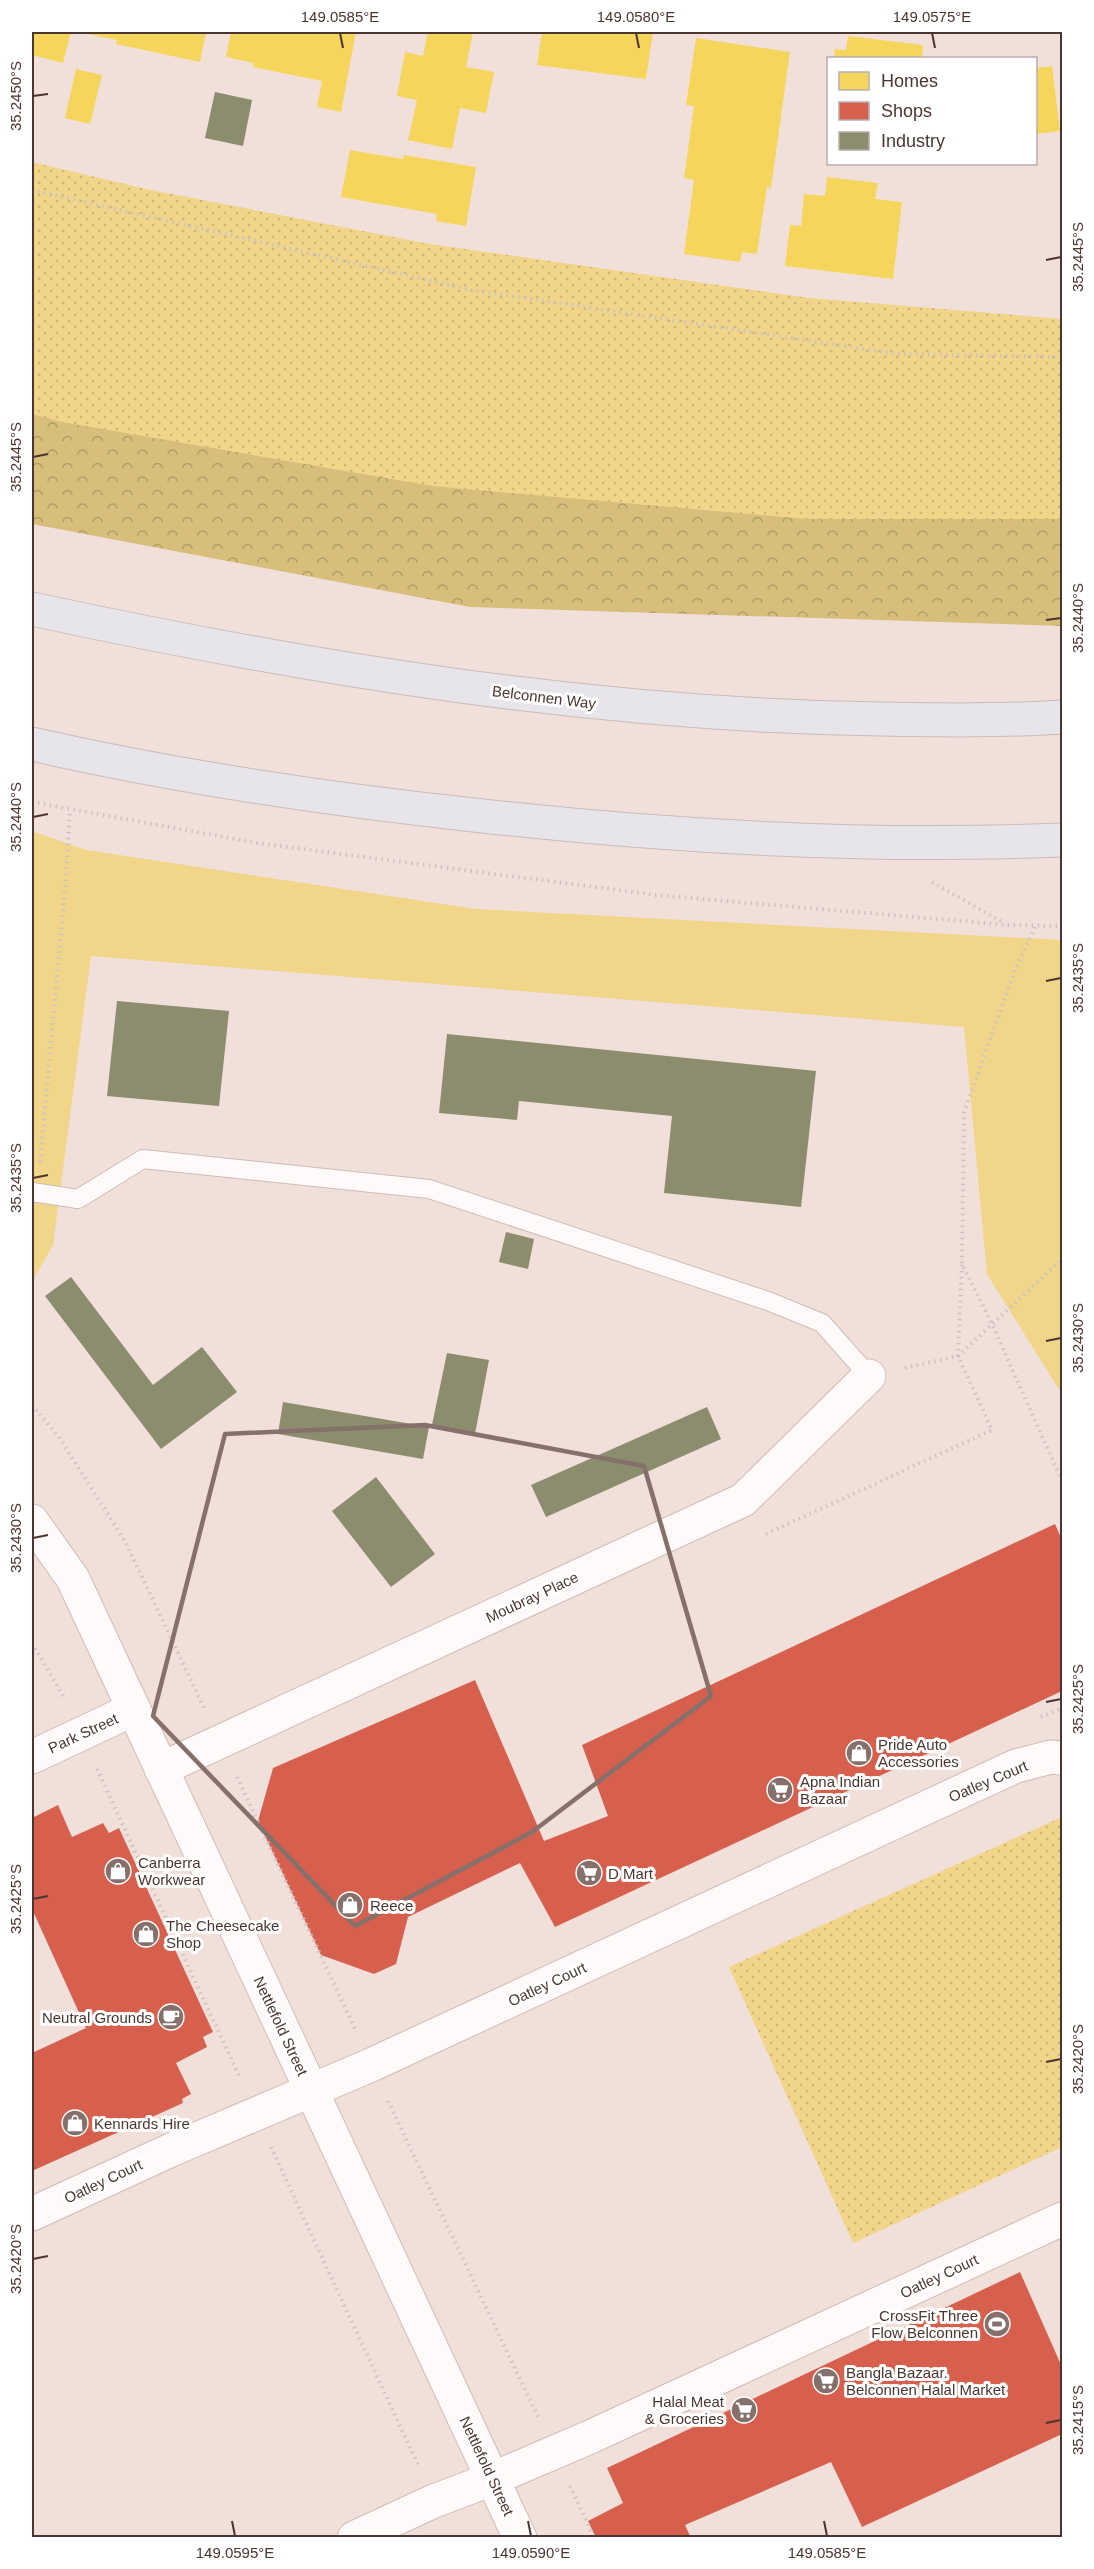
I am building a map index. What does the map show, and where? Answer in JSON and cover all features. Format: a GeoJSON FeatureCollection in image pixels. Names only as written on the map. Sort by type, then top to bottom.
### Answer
{"type":"FeatureCollection","features":[{"type":"Feature","properties":{"kind":"main road","name":"Belconnen Way"},"geometry":{"type":"LineString","coordinates":[[32,609],[265,657],[441,685],[611,705],[788,717],[1005,721],[1062,717]]}},
{"type":"Feature","properties":{"kind":"main road"},"geometry":{"type":"LineString","coordinates":[[32,744],[227,782],[394,806],[588,828],[772,840],[1013,842],[1062,840]]}},
{"type":"Feature","properties":{"kind":"street","name":"Moubray Place"},"geometry":{"type":"LineString","coordinates":[[161,1769],[743,1500],[869,1376]]}},
{"type":"Feature","properties":{"kind":"street","name":"Nettlefold Street"},"geometry":{"type":"LineString","coordinates":[[32,1521],[73,1579],[520,2538]]}},
{"type":"Feature","properties":{"kind":"street","name":"Park Street"},"geometry":{"type":"LineString","coordinates":[[32,1757],[134,1709]]}},
{"type":"Feature","properties":{"kind":"street","name":"Oatley Court"},"geometry":{"type":"LineString","coordinates":[[32,2214],[171,2150],[371,2065],[1016,1766],[1051,1757],[1062,1758]]}},
{"type":"Feature","properties":{"kind":"street","name":"Oatley Court"},"geometry":{"type":"LineString","coordinates":[[354,2538],[434,2501],[590,2437],[1062,2219]]}},
{"type":"Feature","properties":{"kind":"lane"},"geometry":{"type":"LineString","coordinates":[[34,1192],[78,1199],[143,1159],[429,1189],[768,1301],[822,1323],[869,1376]]}},
{"type":"Feature","properties":{"kind":"path"},"geometry":{"type":"LineString","coordinates":[[32,190],[471,290],[898,354],[1062,357]]}},
{"type":"Feature","properties":{"kind":"path"},"geometry":{"type":"LineString","coordinates":[[32,802],[257,843],[656,895],[1035,927],[1062,927]]}},
{"type":"Feature","properties":{"kind":"path"},"geometry":{"type":"LineString","coordinates":[[34,1192],[66,878],[70,810]]}},
{"type":"Feature","properties":{"kind":"path"},"geometry":{"type":"LineString","coordinates":[[1035,927],[1015,970],[964,1112],[962,1264],[992,1324],[1062,1481]]}},
{"type":"Feature","properties":{"kind":"path"},"geometry":{"type":"LineString","coordinates":[[869,1376],[958,1356],[1062,1259]]}},
{"type":"Feature","properties":{"kind":"path"},"geometry":{"type":"LineString","coordinates":[[32,1405],[59,1437],[126,1543]]}},
{"type":"Feature","properties":{"kind":"path"},"geometry":{"type":"LineString","coordinates":[[32,1643],[59,1687]]}},
{"type":"Feature","properties":{"kind":"highlighted area"},"geometry":{"type":"Polygon","coordinates":[[[425,1425],[644,1466],[711,1696],[532,1832],[355,1926],[153,1716],[225,1434],[425,1425]]]}},
{"type":"Feature","properties":{"kind":"shaded area"},"geometry":{"type":"Polygon","coordinates":[[[32,162],[146,189],[430,244],[810,298],[1062,319],[1062,519],[806,519],[432,486],[62,422],[32,414],[32,162]]]}},
{"type":"Feature","properties":{"kind":"shaded area"},"geometry":{"type":"Polygon","coordinates":[[[32,831],[86,850],[476,909],[1062,940],[1062,1394],[987,1274],[964,1027],[91,956],[53,1245],[32,1282],[32,831]]]}},
{"type":"Feature","properties":{"kind":"shaded area"},"geometry":{"type":"Polygon","coordinates":[[[1062,1817],[1062,2147],[853,2243],[729,1967],[1062,1817]]]}},
{"type":"Feature","properties":{"kind":"green space"},"geometry":{"type":"Polygon","coordinates":[[[32,238],[1062,406],[1062,626],[470,607],[32,524],[32,238]]]}},
{"type":"Feature","properties":{"kind":"building: Homes"},"geometry":{"type":"Polygon","coordinates":[[[32,32],[71,32],[63,63],[32,55],[32,32]]]}},
{"type":"Feature","properties":{"kind":"building: Homes"},"geometry":{"type":"Polygon","coordinates":[[[88,32],[206,32],[200,62],[116,44],[117,40],[88,34],[88,32]]]}},
{"type":"Feature","properties":{"kind":"building: Homes"},"geometry":{"type":"Polygon","coordinates":[[[231,32],[356,32],[341,112],[317,107],[322,81],[253,67],[254,63],[226,57],[231,32]]]}},
{"type":"Feature","properties":{"kind":"building: Homes"},"geometry":{"type":"Polygon","coordinates":[[[428,32],[473,32],[466,67],[494,72],[486,113],[460,108],[452,149],[408,140],[417,100],[397,96],[405,52],[423,56],[428,32]]]}},
{"type":"Feature","properties":{"kind":"building: Homes"},"geometry":{"type":"Polygon","coordinates":[[[542,32],[653,32],[646,79],[537,65],[542,32]]]}},
{"type":"Feature","properties":{"kind":"building: Homes"},"geometry":{"type":"Polygon","coordinates":[[[848,36],[923,45],[922,57],[834,57],[835,49],[846,50],[848,36]]]}},
{"type":"Feature","properties":{"kind":"building: Homes"},"geometry":{"type":"Polygon","coordinates":[[[696,38],[790,52],[771,188],[767,187],[757,254],[742,252],[740,262],[684,254],[694,180],[684,178],[694,106],[686,105],[696,38]]]}},
{"type":"Feature","properties":{"kind":"building: Homes"},"geometry":{"type":"Polygon","coordinates":[[[1052,66],[1060,131],[1037,134],[1037,68],[1052,66]]]}},
{"type":"Feature","properties":{"kind":"building: Homes"},"geometry":{"type":"Polygon","coordinates":[[[76,69],[102,75],[90,124],[65,118],[76,69]]]}},
{"type":"Feature","properties":{"kind":"building: Homes"},"geometry":{"type":"Polygon","coordinates":[[[350,150],[403,159],[404,155],[476,167],[466,226],[436,221],[437,214],[341,197],[350,150]]]}},
{"type":"Feature","properties":{"kind":"building: Homes"},"geometry":{"type":"Polygon","coordinates":[[[827,177],[878,183],[875,199],[902,202],[893,279],[785,266],[790,225],[801,226],[804,194],[825,196],[827,177]]]}},
{"type":"Feature","properties":{"kind":"building: Shops"},"geometry":{"type":"Polygon","coordinates":[[[1055,1524],[1062,1540],[1062,1691],[555,1927],[520,1863],[408,1917],[396,1964],[374,1974],[321,1955],[258,1821],[273,1768],[475,1680],[544,1841],[608,1816],[582,1745],[1055,1524]]]}},
{"type":"Feature","properties":{"kind":"building: Shops"},"geometry":{"type":"Polygon","coordinates":[[[58,1805],[72,1837],[103,1823],[109,1833],[119,1828],[213,2032],[203,2037],[207,2047],[176,2063],[191,2094],[182,2099],[183,2103],[32,2171],[32,2053],[86,2028],[32,1909],[32,1818],[58,1805]]]}},
{"type":"Feature","properties":{"kind":"building: Shops"},"geometry":{"type":"Polygon","coordinates":[[[1020,2272],[1062,2367],[1062,2434],[862,2527],[831,2462],[685,2525],[691,2538],[596,2538],[588,2521],[623,2503],[607,2468],[1020,2272]]]}},
{"type":"Feature","properties":{"kind":"building: Industry"},"geometry":{"type":"Polygon","coordinates":[[[215,92],[252,100],[243,146],[205,138],[215,92]]]}},
{"type":"Feature","properties":{"kind":"building: Industry"},"geometry":{"type":"Polygon","coordinates":[[[117,1001],[229,1011],[219,1106],[107,1096],[117,1001]]]}},
{"type":"Feature","properties":{"kind":"building: Industry"},"geometry":{"type":"Polygon","coordinates":[[[447,1034],[816,1071],[801,1207],[664,1193],[672,1116],[519,1101],[517,1120],[439,1113],[447,1034]]]}},
{"type":"Feature","properties":{"kind":"building: Industry"},"geometry":{"type":"Polygon","coordinates":[[[506,1232],[534,1239],[528,1269],[499,1262],[506,1232]]]}},
{"type":"Feature","properties":{"kind":"building: Industry"},"geometry":{"type":"Polygon","coordinates":[[[71,1277],[153,1385],[202,1347],[237,1392],[161,1449],[45,1296],[71,1277]]]}},
{"type":"Feature","properties":{"kind":"building: Industry"},"geometry":{"type":"Polygon","coordinates":[[[447,1353],[489,1360],[475,1434],[432,1425],[447,1353]]]}},
{"type":"Feature","properties":{"kind":"building: Industry"},"geometry":{"type":"Polygon","coordinates":[[[283,1402],[429,1427],[423,1459],[278,1434],[283,1402]]]}},
{"type":"Feature","properties":{"kind":"building: Industry"},"geometry":{"type":"Polygon","coordinates":[[[707,1407],[721,1439],[546,1517],[531,1485],[707,1407]]]}},
{"type":"Feature","properties":{"kind":"building: Industry"},"geometry":{"type":"Polygon","coordinates":[[[376,1477],[435,1554],[391,1587],[332,1511],[376,1477]]]}},
{"type":"Feature","properties":{"kind":"place","name":"Pride Auto Accessories"},"geometry":{"type":"Point","coordinates":[859,1753]}},
{"type":"Feature","properties":{"kind":"place","name":"Apna Indian Bazaar"},"geometry":{"type":"Point","coordinates":[780,1790]}},
{"type":"Feature","properties":{"kind":"place","name":"Canberra Workwear"},"geometry":{"type":"Point","coordinates":[118,1871]}},
{"type":"Feature","properties":{"kind":"place","name":"D Mart"},"geometry":{"type":"Point","coordinates":[589,1873]}},
{"type":"Feature","properties":{"kind":"place","name":"Reece"},"geometry":{"type":"Point","coordinates":[350,1905]}},
{"type":"Feature","properties":{"kind":"place","name":"The Cheesecake Shop"},"geometry":{"type":"Point","coordinates":[146,1934]}},
{"type":"Feature","properties":{"kind":"place","name":"Neutral Grounds"},"geometry":{"type":"Point","coordinates":[171,2017]}},
{"type":"Feature","properties":{"kind":"place","name":"Kennards Hire"},"geometry":{"type":"Point","coordinates":[75,2123]}},
{"type":"Feature","properties":{"kind":"place","name":"CrossFit Three Flow Belconnen"},"geometry":{"type":"Point","coordinates":[997,2324]}},
{"type":"Feature","properties":{"kind":"place","name":"Bangla Bazaar. Belconnen Halal Market"},"geometry":{"type":"Point","coordinates":[826,2381]}},
{"type":"Feature","properties":{"kind":"place","name":"Halal Meat & Groceries"},"geometry":{"type":"Point","coordinates":[744,2410]}}]}
